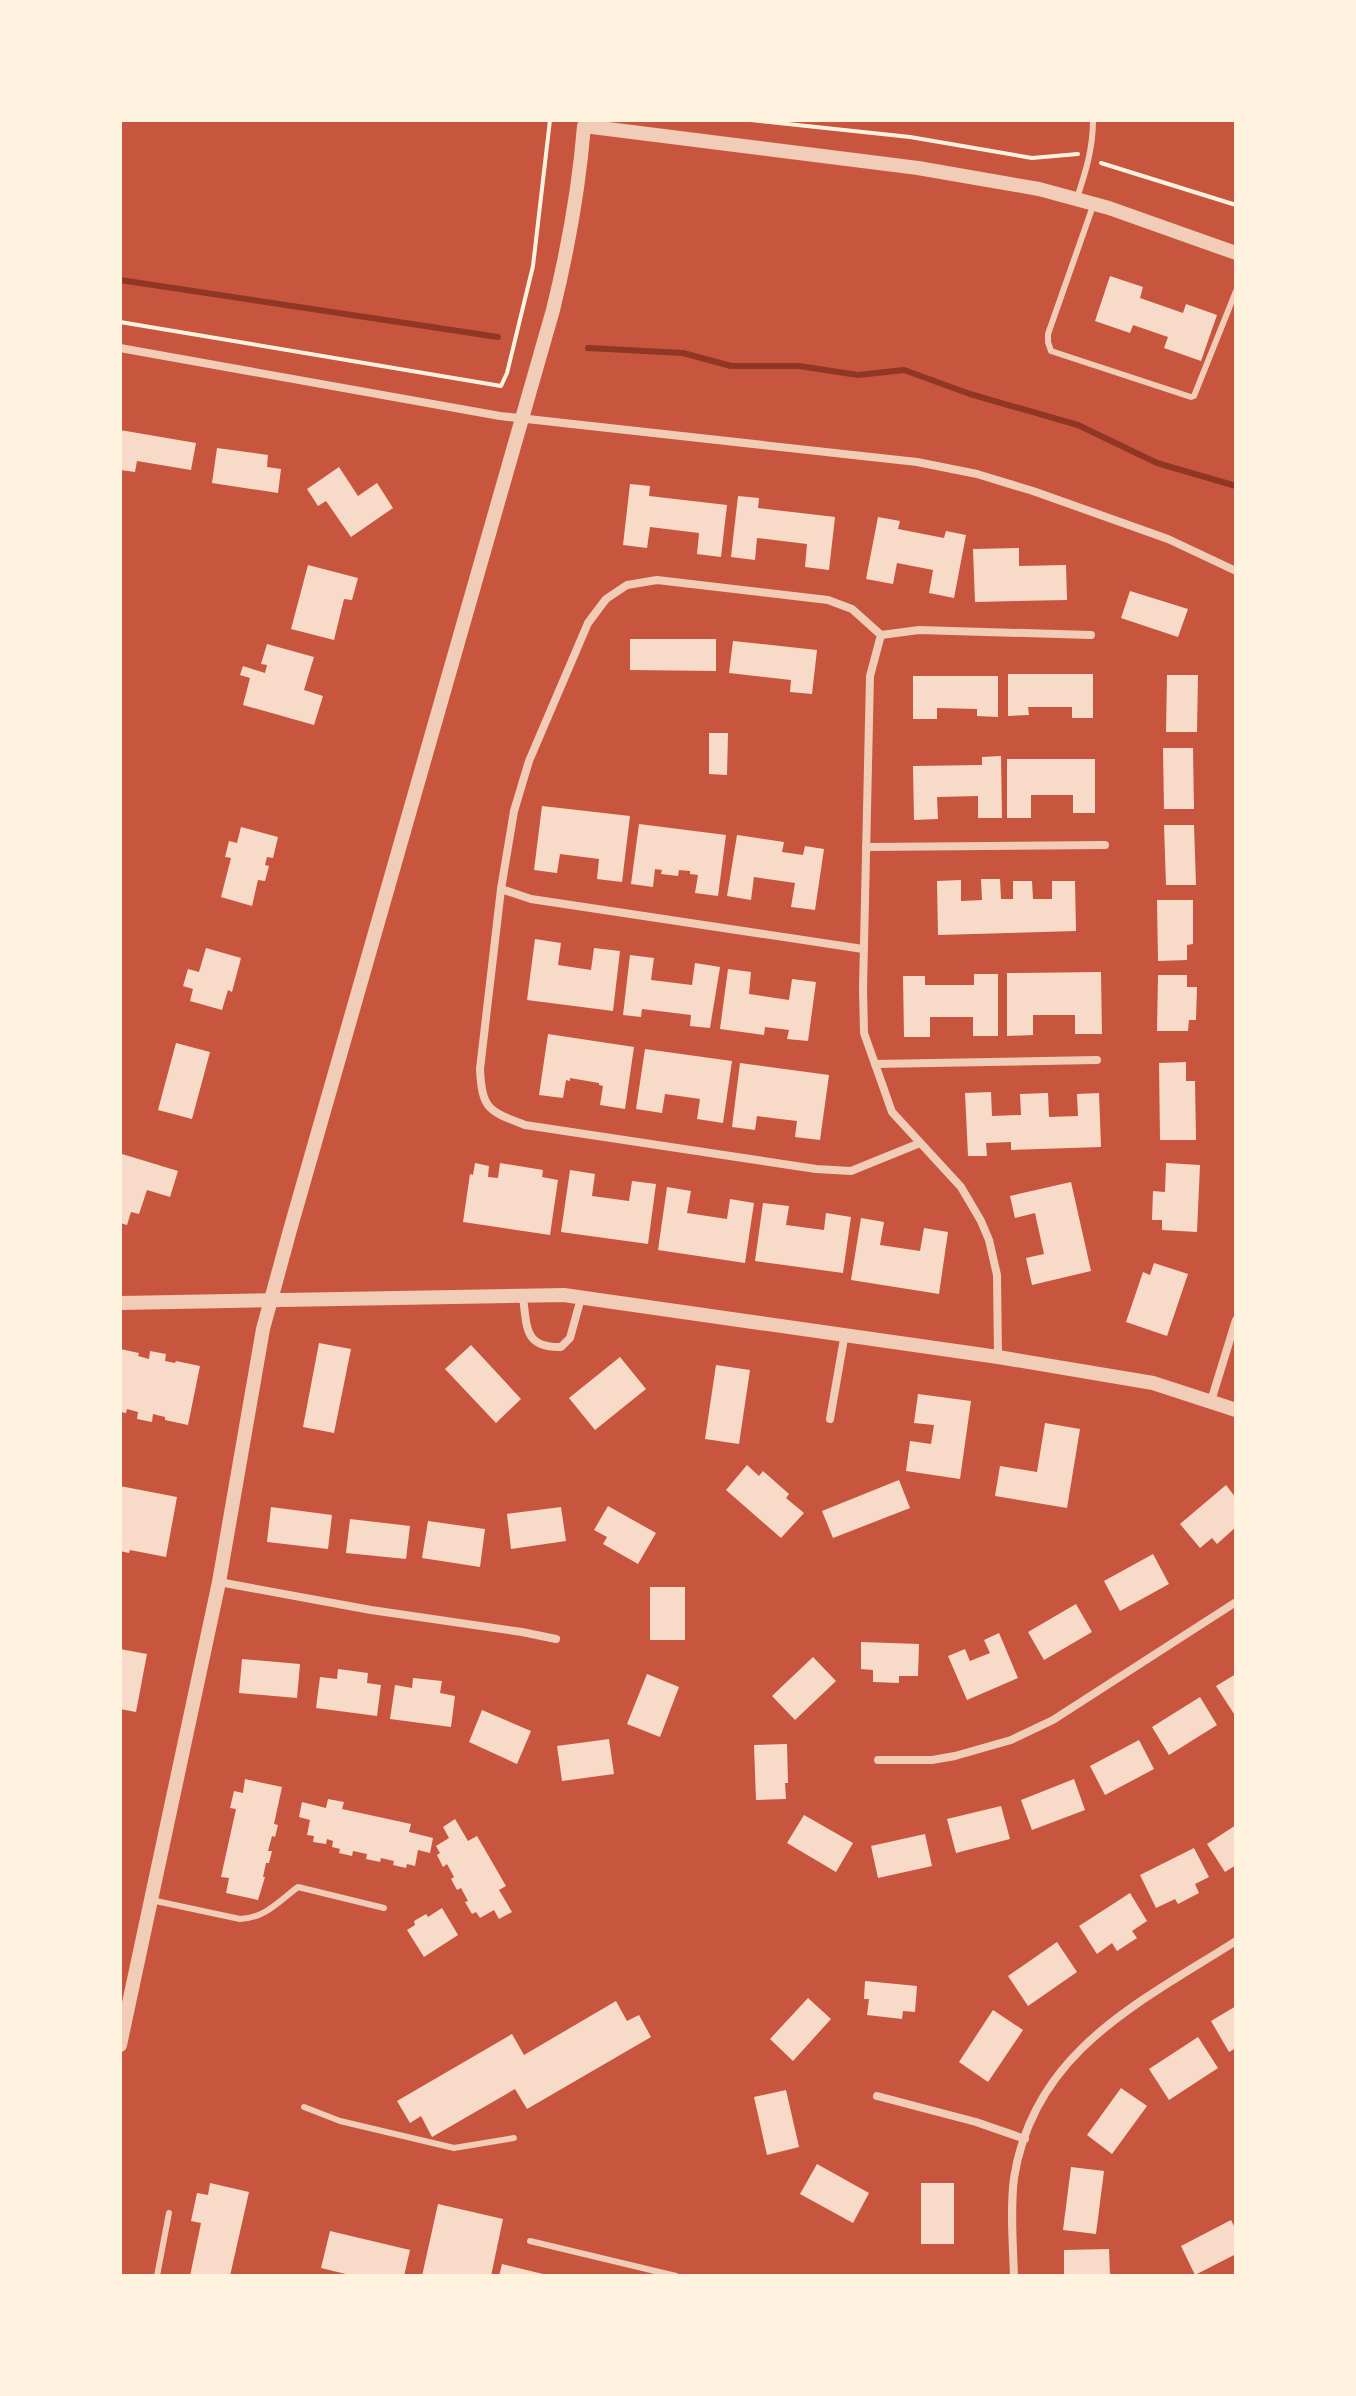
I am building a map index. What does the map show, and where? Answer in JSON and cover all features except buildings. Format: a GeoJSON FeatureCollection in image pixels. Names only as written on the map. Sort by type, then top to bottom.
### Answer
{"type":"FeatureCollection","features":[{"type":"Feature","properties":{"kind":"street"},"geometry":{"type":"LineString","coordinates":[[120,2045],[219,1582],[263,1329],[564,264],[580,173],[585,123],[933,170],[1039,189],[1094,203],[1236,253]]}},
{"type":"Feature","properties":{"kind":"street"},"geometry":{"type":"LineString","coordinates":[[120,348],[500,416],[917,462],[977,474],[1168,539],[1236,571]]}},
{"type":"Feature","properties":{"kind":"street"},"geometry":{"type":"LineString","coordinates":[[920,1143],[851,1171],[816,1169],[525,1125],[494,1113],[481,1092],[480,1069],[501,889],[514,811],[529,761],[588,623],[606,599],[627,585],[657,580],[828,600],[852,609],[881,635],[919,630],[1091,635]]}},
{"type":"Feature","properties":{"kind":"street"},"geometry":{"type":"LineString","coordinates":[[881,635],[870,676],[863,949],[864,1033],[892,1112],[961,1187],[989,1240],[997,1275],[998,1357]]}},
{"type":"Feature","properties":{"kind":"street"},"geometry":{"type":"LineString","coordinates":[[866,847],[1105,845]]}},
{"type":"Feature","properties":{"kind":"street"},"geometry":{"type":"LineString","coordinates":[[501,889],[531,899],[863,949]]}},
{"type":"Feature","properties":{"kind":"street"},"geometry":{"type":"LineString","coordinates":[[875,1064],[1097,1060]]}},
{"type":"Feature","properties":{"kind":"street"},"geometry":{"type":"LineString","coordinates":[[120,1303],[564,1295],[845,1333],[1153,1383],[1236,1410]]}},
{"type":"Feature","properties":{"kind":"street"},"geometry":{"type":"LineString","coordinates":[[523,1297],[532,1341],[545,1347],[561,1347],[570,1338],[581,1298]]}},
{"type":"Feature","properties":{"kind":"street"},"geometry":{"type":"LineString","coordinates":[[1211,1401],[1236,1320]]}},
{"type":"Feature","properties":{"kind":"street"},"geometry":{"type":"LineString","coordinates":[[830,1419],[845,1333]]}},
{"type":"Feature","properties":{"kind":"street"},"geometry":{"type":"LineString","coordinates":[[219,1582],[556,1639]]}},
{"type":"Feature","properties":{"kind":"street"},"geometry":{"type":"LineString","coordinates":[[878,1760],[932,1760],[1011,1740],[1053,1720],[1236,1602]]}},
{"type":"Feature","properties":{"kind":"street"},"geometry":{"type":"LineString","coordinates":[[1014,2276],[1012,2194],[1015,2173],[1037,2107],[1058,2074],[1083,2045],[1111,2020],[1236,1941]]}},
{"type":"Feature","properties":{"kind":"street"},"geometry":{"type":"LineString","coordinates":[[877,2096],[976,2122],[1025,2139]]}},
{"type":"Feature","properties":{"kind":"lane"},"geometry":{"type":"LineString","coordinates":[[1077,198],[1090,159],[1093,120]]}},
{"type":"Feature","properties":{"kind":"lane"},"geometry":{"type":"LineString","coordinates":[[1094,203],[1048,334],[1051,351],[1191,397],[1236,291]]}},
{"type":"Feature","properties":{"kind":"lane"},"geometry":{"type":"LineString","coordinates":[[151,1900],[240,1919],[252,1918],[273,1908],[298,1887],[384,1908]]}},
{"type":"Feature","properties":{"kind":"lane"},"geometry":{"type":"LineString","coordinates":[[304,2107],[340,2121],[454,2148],[514,2138]]}},
{"type":"Feature","properties":{"kind":"lane"},"geometry":{"type":"LineString","coordinates":[[157,2276],[169,2213]]}},
{"type":"Feature","properties":{"kind":"lane"},"geometry":{"type":"LineString","coordinates":[[530,2241],[676,2276]]}},
{"type":"Feature","properties":{"kind":"path"},"geometry":{"type":"LineString","coordinates":[[120,322],[501,386],[507,373],[533,266],[550,120]]}},
{"type":"Feature","properties":{"kind":"path"},"geometry":{"type":"LineString","coordinates":[[751,120],[910,137],[1032,158],[1077,154],[1236,205]]}},
{"type":"Feature","properties":{"kind":"waterway"},"geometry":{"type":"LineString","coordinates":[[120,280],[498,337]]}},
{"type":"Feature","properties":{"kind":"waterway"},"geometry":{"type":"LineString","coordinates":[[588,348],[683,353],[731,366],[799,366],[858,375],[904,370],[970,394],[1078,425],[1157,463],[1236,486]]}}]}
